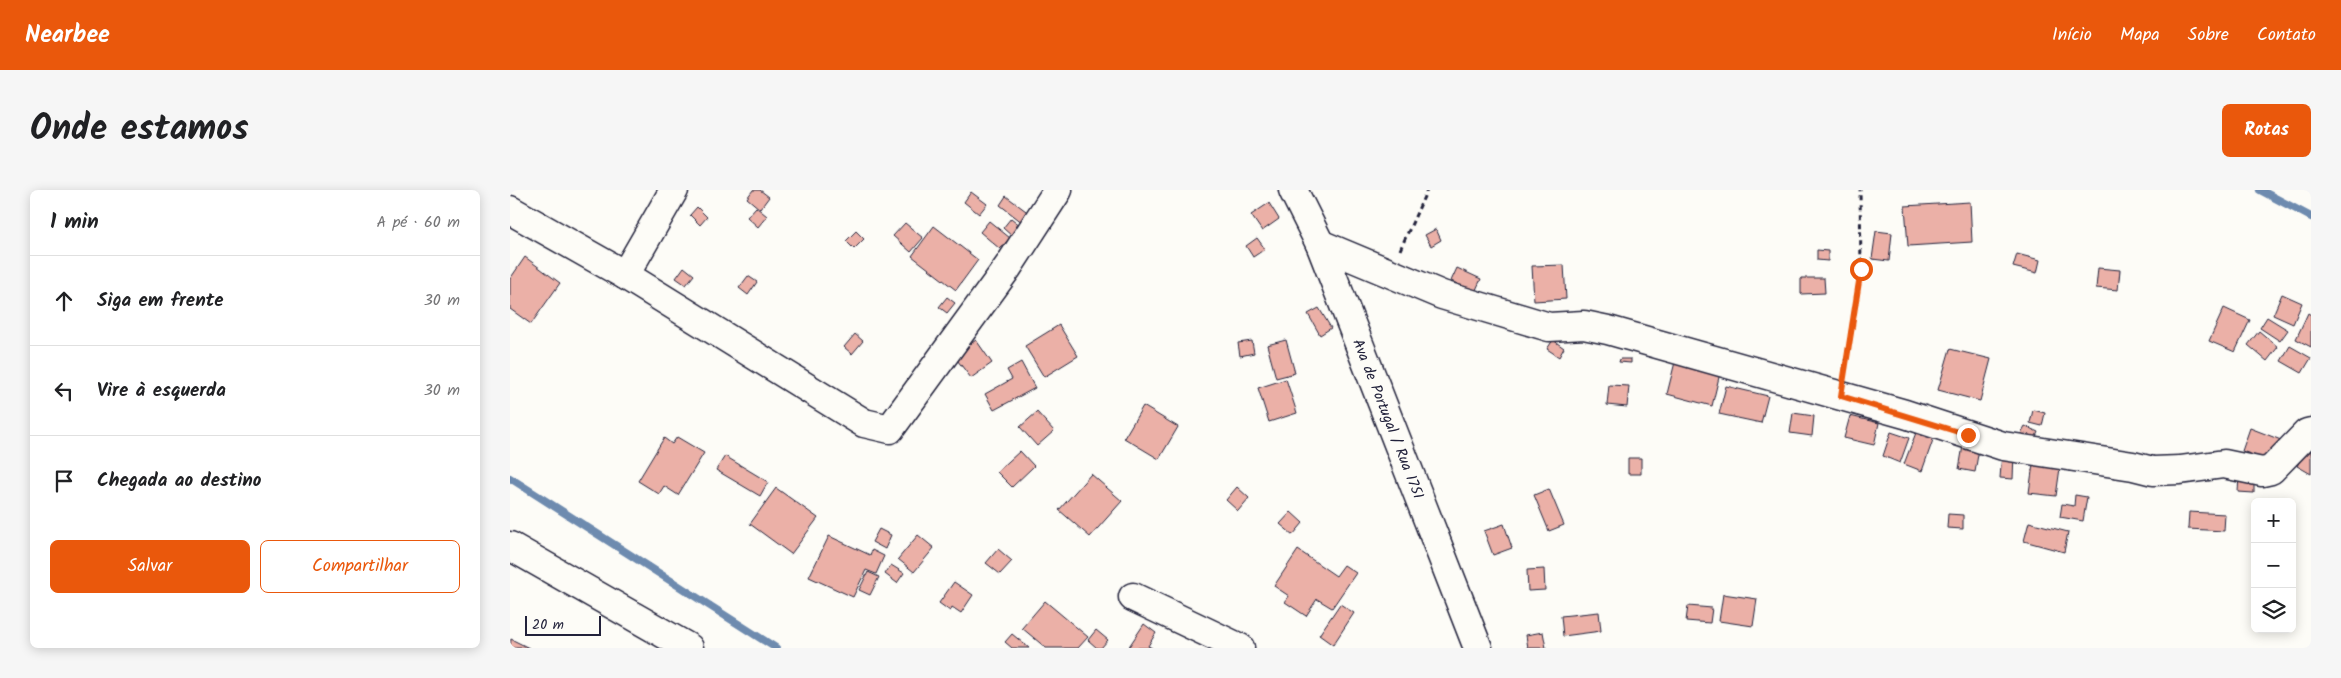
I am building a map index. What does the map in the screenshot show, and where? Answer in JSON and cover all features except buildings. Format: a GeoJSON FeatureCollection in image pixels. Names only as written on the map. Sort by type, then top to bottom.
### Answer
{"type":"FeatureCollection","features":[{"type":"Feature","properties":{"kind":"street"},"geometry":{"type":"LineString","coordinates":[[625,276],[674,190]]}},
{"type":"Feature","properties":{"kind":"street"},"geometry":{"type":"LineString","coordinates":[[510,210],[625,276],[864,423],[890,429],[1008,267],[1058,190]]}},
{"type":"Feature","properties":{"kind":"street","name":"Ava de Portugal / Rua 1751"},"geometry":{"type":"LineString","coordinates":[[1292,190],[1320,244],[1478,648]]}},
{"type":"Feature","properties":{"kind":"street"},"geometry":{"type":"LineString","coordinates":[[1320,244],[1442,295],[1549,327],[1584,325],[1608,330],[1841,396],[2003,446],[2133,466],[2153,471],[2180,470],[2224,464],[2262,472],[2271,470],[2307,433],[2311,432]]}},
{"type":"Feature","properties":{"kind":"street"},"geometry":{"type":"LineString","coordinates":[[510,546],[689,648]]}},
{"type":"Feature","properties":{"kind":"street"},"geometry":{"type":"LineString","coordinates":[[1133,597],[1240,648]]}},
{"type":"Feature","properties":{"kind":"path"},"geometry":{"type":"LineString","coordinates":[[1390,273],[1427,190]]}},
{"type":"Feature","properties":{"kind":"path"},"geometry":{"type":"LineString","coordinates":[[1841,396],[1861,269],[1860,190]]}},
{"type":"Feature","properties":{"kind":"waterway"},"geometry":{"type":"LineString","coordinates":[[2260,190],[2311,217]]}},
{"type":"Feature","properties":{"kind":"waterway"},"geometry":{"type":"LineString","coordinates":[[510,478],[776,648]]}},
{"type":"Feature","properties":{"kind":"route"},"geometry":{"type":"LineString","coordinates":[[1861,269],[1841,396],[1905,414],[1968,435]]}}]}
